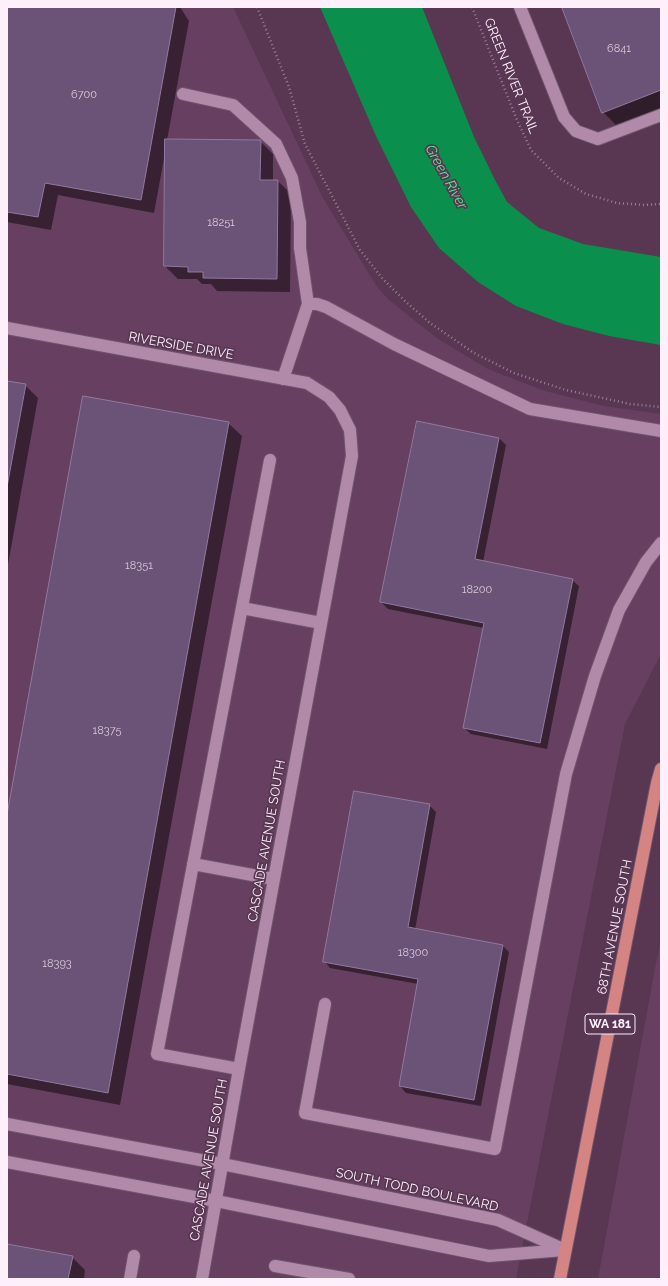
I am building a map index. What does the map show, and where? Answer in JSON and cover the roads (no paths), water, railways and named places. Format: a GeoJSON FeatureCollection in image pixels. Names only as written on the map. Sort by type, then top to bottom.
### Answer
{"type":"FeatureCollection","features":[{"type":"Feature","properties":{"kind":"main road","name":"68TH AVENUE SOUTH"},"geometry":{"type":"LineString","coordinates":[[560,1279],[657,783],[661,769]]}},
{"type":"Feature","properties":{"kind":"street"},"geometry":{"type":"LineString","coordinates":[[520,7],[564,117],[576,131],[598,138],[661,115]]}},
{"type":"Feature","properties":{"kind":"street"},"geometry":{"type":"LineString","coordinates":[[183,94],[233,105],[276,144],[292,178],[300,222],[300,248],[308,304],[283,379]]}},
{"type":"Feature","properties":{"kind":"street"},"geometry":{"type":"LineString","coordinates":[[308,304],[317,304],[326,307],[394,344],[530,409],[661,431]]}},
{"type":"Feature","properties":{"kind":"street","name":"RIVERSIDE DRIVE"},"geometry":{"type":"LineString","coordinates":[[7,328],[307,383],[329,397],[340,410]]}},
{"type":"Feature","properties":{"kind":"street","name":"CASCADE AVENUE SOUTH"},"geometry":{"type":"LineString","coordinates":[[202,1279],[238,1070],[352,456],[350,430],[340,410]]}},
{"type":"Feature","properties":{"kind":"street"},"geometry":{"type":"LineString","coordinates":[[238,1070],[157,1054],[270,460]]}},
{"type":"Feature","properties":{"kind":"street"},"geometry":{"type":"LineString","coordinates":[[325,1004],[305,1113],[495,1149],[566,774],[595,676],[618,610],[646,562],[661,543]]}},
{"type":"Feature","properties":{"kind":"street"},"geometry":{"type":"LineString","coordinates":[[242,608],[321,623]]}},
{"type":"Feature","properties":{"kind":"street"},"geometry":{"type":"LineString","coordinates":[[193,864],[274,879]]}},
{"type":"Feature","properties":{"kind":"street","name":"SOUTH TODD BOULEVARD"},"geometry":{"type":"LineString","coordinates":[[7,1124],[222,1164],[498,1220],[565,1250]]}},
{"type":"Feature","properties":{"kind":"street"},"geometry":{"type":"LineString","coordinates":[[7,1162],[216,1201],[489,1256],[565,1250]]}},
{"type":"Feature","properties":{"kind":"street"},"geometry":{"type":"LineString","coordinates":[[130,1279],[134,1256]]}},
{"type":"Feature","properties":{"kind":"street"},"geometry":{"type":"LineString","coordinates":[[275,1266],[349,1279]]}},
{"type":"Feature","properties":{"kind":"water","name":"Green River"},"geometry":{"type":"Polygon","coordinates":[[[320,7],[422,7],[474,137],[507,202],[539,228],[583,244],[661,257],[661,345],[609,336],[563,324],[516,306],[478,282],[439,248],[411,207],[376,136],[320,7]]]}}]}
